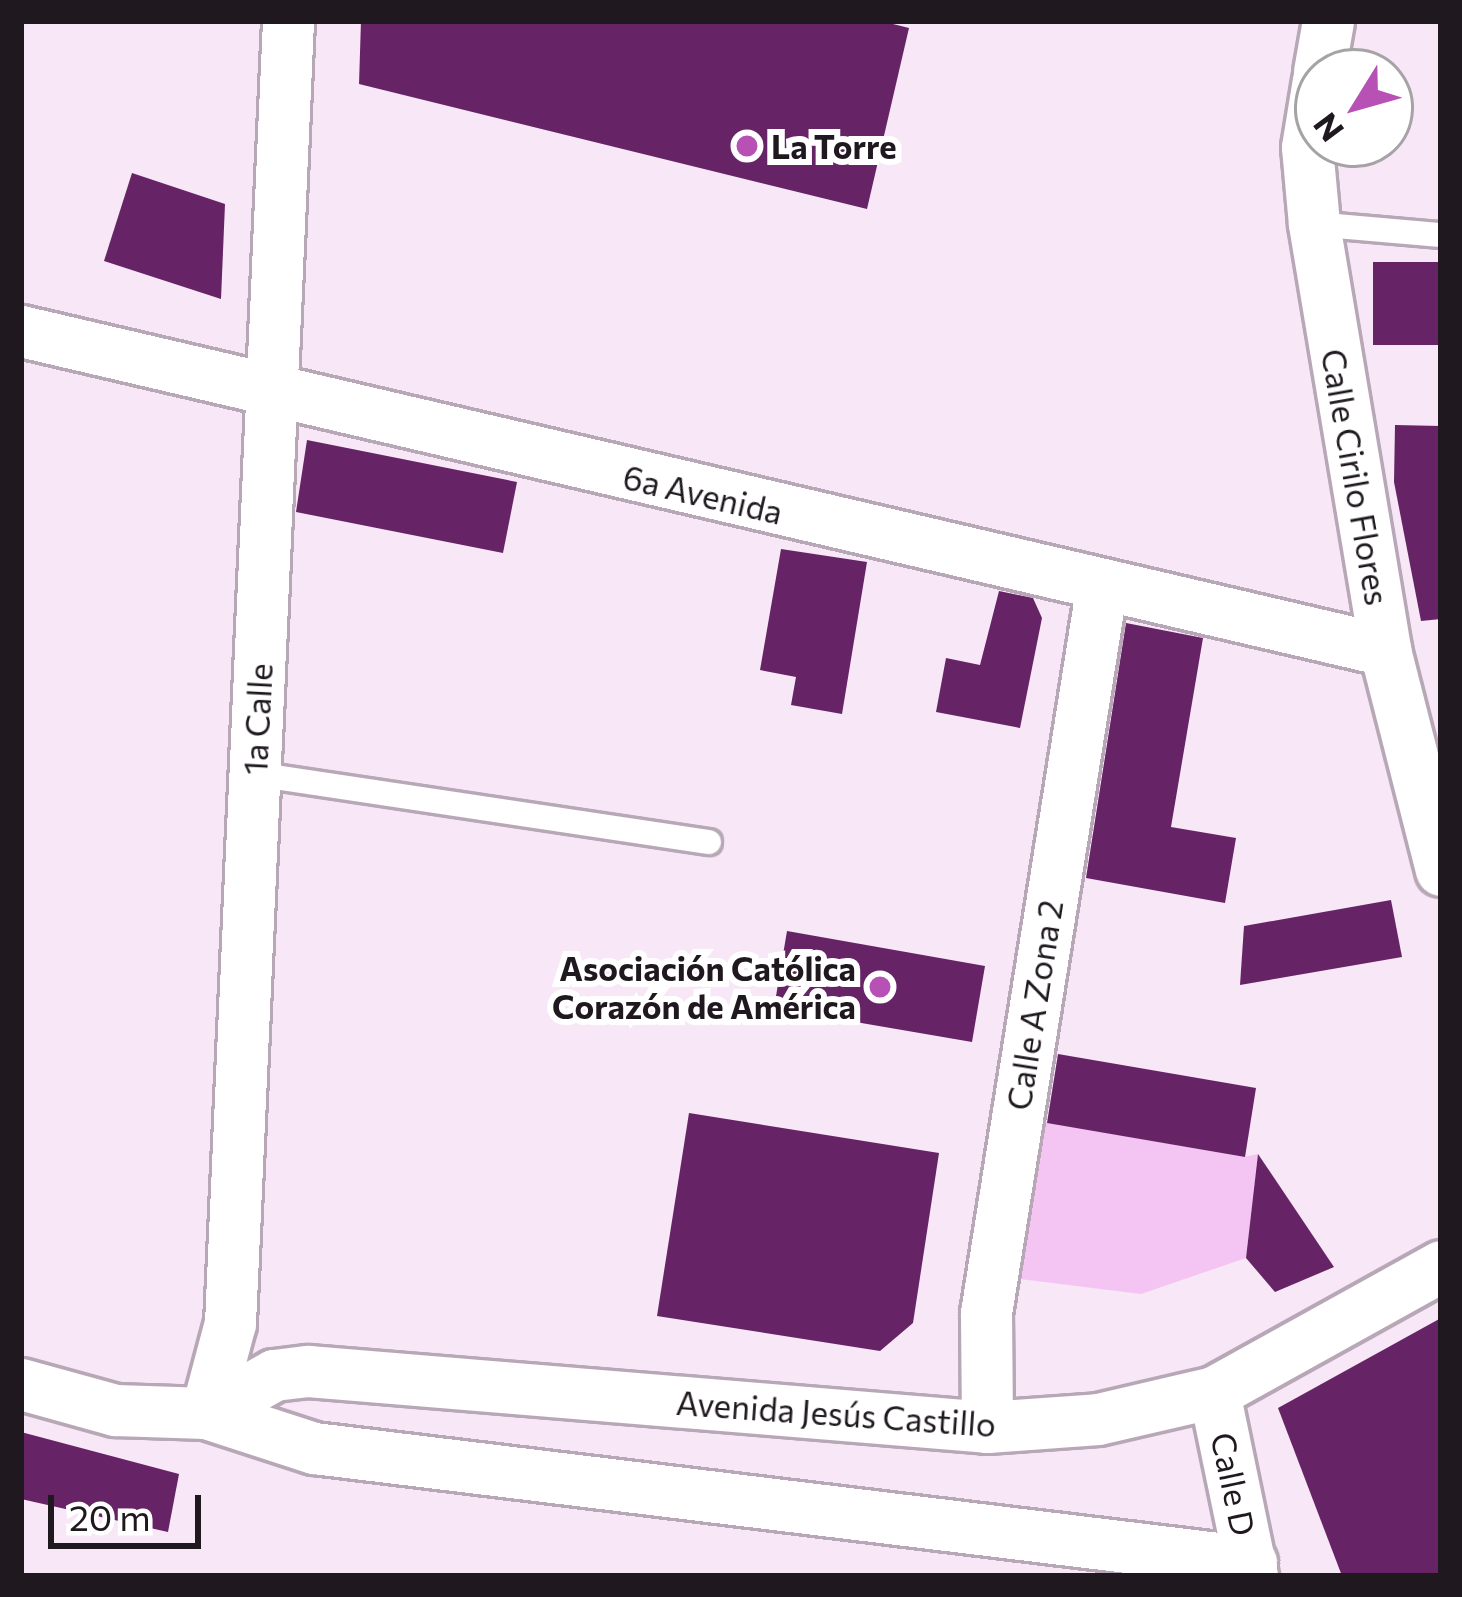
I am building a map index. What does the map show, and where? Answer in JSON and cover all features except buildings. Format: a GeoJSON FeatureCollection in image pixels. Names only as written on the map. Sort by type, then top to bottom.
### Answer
{"type":"FeatureCollection","features":[{"type":"Feature","properties":{"kind":"street","name":"1a Calle"},"geometry":{"type":"LineString","coordinates":[[206,1413],[230,1322],[288,21]]}},
{"type":"Feature","properties":{"kind":"street","name":"Calle Cirilo Flores"},"geometry":{"type":"LineString","coordinates":[[1309,168],[1314,224],[1385,650],[1441,870]]}},
{"type":"Feature","properties":{"kind":"street","name":"6a Avenida"},"geometry":{"type":"LineString","coordinates":[[21,332],[1385,650]]}},
{"type":"Feature","properties":{"kind":"street","name":"Calle A Zona 2"},"geometry":{"type":"LineString","coordinates":[[987,1427],[986,1313],[1102,584]]}},
{"type":"Feature","properties":{"kind":"street","name":"Avenida Jesús Castillo"},"geometry":{"type":"LineString","coordinates":[[206,1413],[274,1375],[308,1371],[987,1427],[1098,1419],[1160,1409],[1214,1392],[1441,1266]]}},
{"type":"Feature","properties":{"kind":"street"},"geometry":{"type":"LineString","coordinates":[[21,1384],[115,1409],[206,1413],[259,1434],[334,1451],[1251,1569]]}},
{"type":"Feature","properties":{"kind":"street","name":"Calle D"},"geometry":{"type":"LineString","coordinates":[[1214,1392],[1251,1569]]}},
{"type":"Feature","properties":{"kind":"lane"},"geometry":{"type":"LineString","coordinates":[[1314,224],[1441,235]]}},
{"type":"Feature","properties":{"kind":"lane"},"geometry":{"type":"LineString","coordinates":[[254,774],[710,842]]}},
{"type":"Feature","properties":{"kind":"shaded area"},"geometry":{"type":"Polygon","coordinates":[[[1039,1121],[1244,1157],[1258,1154],[1246,1258],[1141,1294],[1013,1278],[1039,1121]]]}},
{"type":"Feature","properties":{"kind":"place","name":"La Torre"},"geometry":{"type":"Point","coordinates":[747,146]}},
{"type":"Feature","properties":{"kind":"place","name":"Asociación Católica Corazón de América"},"geometry":{"type":"Point","coordinates":[880,987]}}]}
